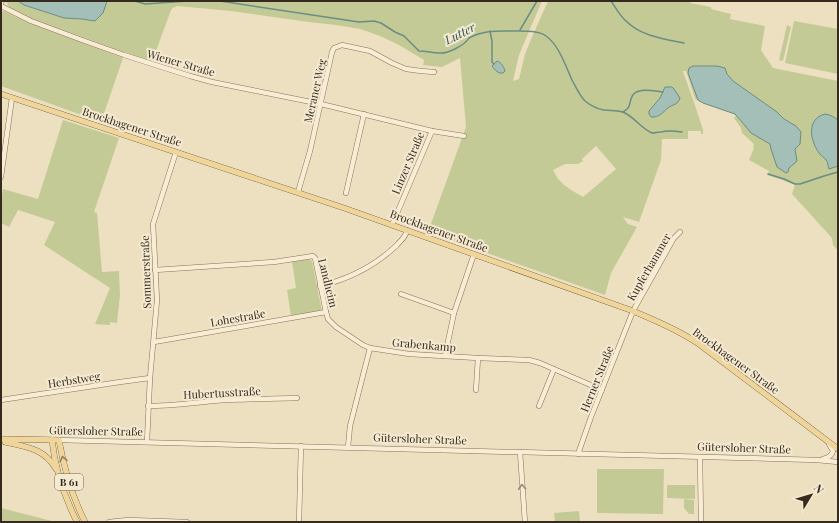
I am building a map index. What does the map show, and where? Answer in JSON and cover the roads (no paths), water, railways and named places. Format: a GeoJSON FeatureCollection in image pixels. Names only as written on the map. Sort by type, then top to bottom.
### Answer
{"type":"FeatureCollection","features":[{"type":"Feature","properties":{"kind":"main road","name":"Brockhagener Straße"},"geometry":{"type":"LineString","coordinates":[[1,94],[298,192],[634,311],[688,337],[838,449]]}},
{"type":"Feature","properties":{"kind":"main road","name":"Gütersloher Straße"},"geometry":{"type":"LineString","coordinates":[[1,440],[56,440]]}},
{"type":"Feature","properties":{"kind":"main road","name":"B 61"},"geometry":{"type":"LineString","coordinates":[[1,440],[32,448],[41,453],[54,465],[77,522]]}},
{"type":"Feature","properties":{"kind":"main road","name":"B 61"},"geometry":{"type":"LineString","coordinates":[[56,440],[53,452],[58,474]]}},
{"type":"Feature","properties":{"kind":"main road","name":"B 61"},"geometry":{"type":"LineString","coordinates":[[56,440],[68,481],[85,522]]}},
{"type":"Feature","properties":{"kind":"street","name":"Wiener Straße"},"geometry":{"type":"LineString","coordinates":[[1,6],[31,21],[82,40],[190,76],[464,136]]}},
{"type":"Feature","properties":{"kind":"street","name":"Meraner Weg"},"geometry":{"type":"LineString","coordinates":[[298,192],[310,151],[334,48],[342,45],[370,52],[406,69],[434,72]]}},
{"type":"Feature","properties":{"kind":"street"},"geometry":{"type":"LineString","coordinates":[[1,177],[12,98]]}},
{"type":"Feature","properties":{"kind":"street"},"geometry":{"type":"LineString","coordinates":[[346,193],[364,114]]}},
{"type":"Feature","properties":{"kind":"street","name":"Linzer Straße"},"geometry":{"type":"LineString","coordinates":[[392,225],[432,130]]}},
{"type":"Feature","properties":{"kind":"street","name":"Sommerstraße"},"geometry":{"type":"LineString","coordinates":[[147,442],[148,406],[157,300],[153,224],[176,152]]}},
{"type":"Feature","properties":{"kind":"street"},"geometry":{"type":"LineString","coordinates":[[320,286],[337,282],[367,268],[390,252],[404,238],[407,230]]}},
{"type":"Feature","properties":{"kind":"street","name":"Kupferhammer"},"geometry":{"type":"LineString","coordinates":[[634,311],[674,238],[680,232]]}},
{"type":"Feature","properties":{"kind":"street"},"geometry":{"type":"LineString","coordinates":[[445,356],[454,313],[474,254]]}},
{"type":"Feature","properties":{"kind":"street","name":"Landheim"},"geometry":{"type":"LineString","coordinates":[[155,270],[274,262],[313,256],[315,258],[328,319],[336,327],[363,346],[370,348]]}},
{"type":"Feature","properties":{"kind":"street"},"geometry":{"type":"LineString","coordinates":[[401,294],[454,313]]}},
{"type":"Feature","properties":{"kind":"street","name":"Herner Straße"},"geometry":{"type":"LineString","coordinates":[[578,454],[591,417],[634,311]]}},
{"type":"Feature","properties":{"kind":"street","name":"Lohestraße"},"geometry":{"type":"LineString","coordinates":[[154,342],[326,312]]}},
{"type":"Feature","properties":{"kind":"street"},"geometry":{"type":"LineString","coordinates":[[348,448],[350,426],[370,348]]}},
{"type":"Feature","properties":{"kind":"street","name":"Grabenkamp"},"geometry":{"type":"LineString","coordinates":[[370,348],[409,354],[529,360],[540,363],[602,390]]}},
{"type":"Feature","properties":{"kind":"street"},"geometry":{"type":"LineString","coordinates":[[476,390],[478,358]]}},
{"type":"Feature","properties":{"kind":"street"},"geometry":{"type":"LineString","coordinates":[[539,406],[554,369]]}},
{"type":"Feature","properties":{"kind":"street","name":"Herbstweg"},"geometry":{"type":"LineString","coordinates":[[1,400],[150,378]]}},
{"type":"Feature","properties":{"kind":"street","name":"Hubertusstraße"},"geometry":{"type":"LineString","coordinates":[[148,406],[167,406],[184,403],[225,400],[297,398]]}},
{"type":"Feature","properties":{"kind":"street","name":"Gütersloher Straße"},"geometry":{"type":"LineString","coordinates":[[56,440],[817,460],[838,462]]}},
{"type":"Feature","properties":{"kind":"street"},"geometry":{"type":"LineString","coordinates":[[817,460],[829,457],[833,453],[832,448],[826,440]]}},
{"type":"Feature","properties":{"kind":"street"},"geometry":{"type":"LineString","coordinates":[[299,522],[301,446]]}},
{"type":"Feature","properties":{"kind":"street"},"geometry":{"type":"LineString","coordinates":[[520,452],[525,522]]}},
{"type":"Feature","properties":{"kind":"street"},"geometry":{"type":"LineString","coordinates":[[700,457],[702,522]]}},
{"type":"Feature","properties":{"kind":"street"},"geometry":{"type":"LineString","coordinates":[[109,522],[128,520],[187,522]]}},
{"type":"Feature","properties":{"kind":"water"},"geometry":{"type":"Polygon","coordinates":[[[18,1],[107,1],[103,13],[95,21],[64,18],[24,5],[18,1]]]}},
{"type":"Feature","properties":{"kind":"water"},"geometry":{"type":"Polygon","coordinates":[[[497,61],[504,68],[505,71],[503,73],[498,72],[492,66],[497,61]]]}},
{"type":"Feature","properties":{"kind":"water"},"geometry":{"type":"Polygon","coordinates":[[[693,66],[717,66],[725,68],[727,74],[733,81],[777,112],[784,119],[796,126],[801,132],[800,144],[795,149],[797,161],[789,168],[788,172],[786,173],[777,167],[770,144],[751,133],[735,114],[698,100],[688,73],[689,68],[693,66]]]}},
{"type":"Feature","properties":{"kind":"water"},"geometry":{"type":"Polygon","coordinates":[[[665,87],[672,87],[680,98],[677,103],[659,116],[651,117],[649,111],[660,98],[665,87]]]}},
{"type":"Feature","properties":{"kind":"water"},"geometry":{"type":"Polygon","coordinates":[[[825,114],[838,120],[838,166],[829,169],[827,161],[816,148],[812,136],[812,125],[815,120],[825,114]]]}},
{"type":"Feature","properties":{"kind":"waterway","name":"Lutter"},"geometry":{"type":"LineString","coordinates":[[135,1],[145,4],[188,1]]}},
{"type":"Feature","properties":{"kind":"waterway","name":"Lutter"},"geometry":{"type":"LineString","coordinates":[[212,1],[359,22],[374,21],[381,23],[404,36],[419,51],[434,53],[451,51],[467,41],[469,38],[485,32],[530,31],[543,34],[551,40],[562,56],[572,80],[583,99],[594,107],[625,113],[652,133],[669,131],[682,132]]}},
{"type":"Feature","properties":{"kind":"waterway"},"geometry":{"type":"LineString","coordinates":[[520,30],[537,1]]}},
{"type":"Feature","properties":{"kind":"waterway"},"geometry":{"type":"LineString","coordinates":[[611,1],[624,19],[638,30],[653,36],[684,43]]}},
{"type":"Feature","properties":{"kind":"waterway"},"geometry":{"type":"LineString","coordinates":[[490,31],[492,41],[492,62],[494,64]]}},
{"type":"Feature","properties":{"kind":"waterway"},"geometry":{"type":"LineString","coordinates":[[623,112],[628,108],[631,99],[636,92],[644,90],[663,92]]}},
{"type":"Feature","properties":{"kind":"waterway","name":"Lutter"},"geometry":{"type":"LineString","coordinates":[[768,174],[795,184],[800,184],[838,172]]}}]}
